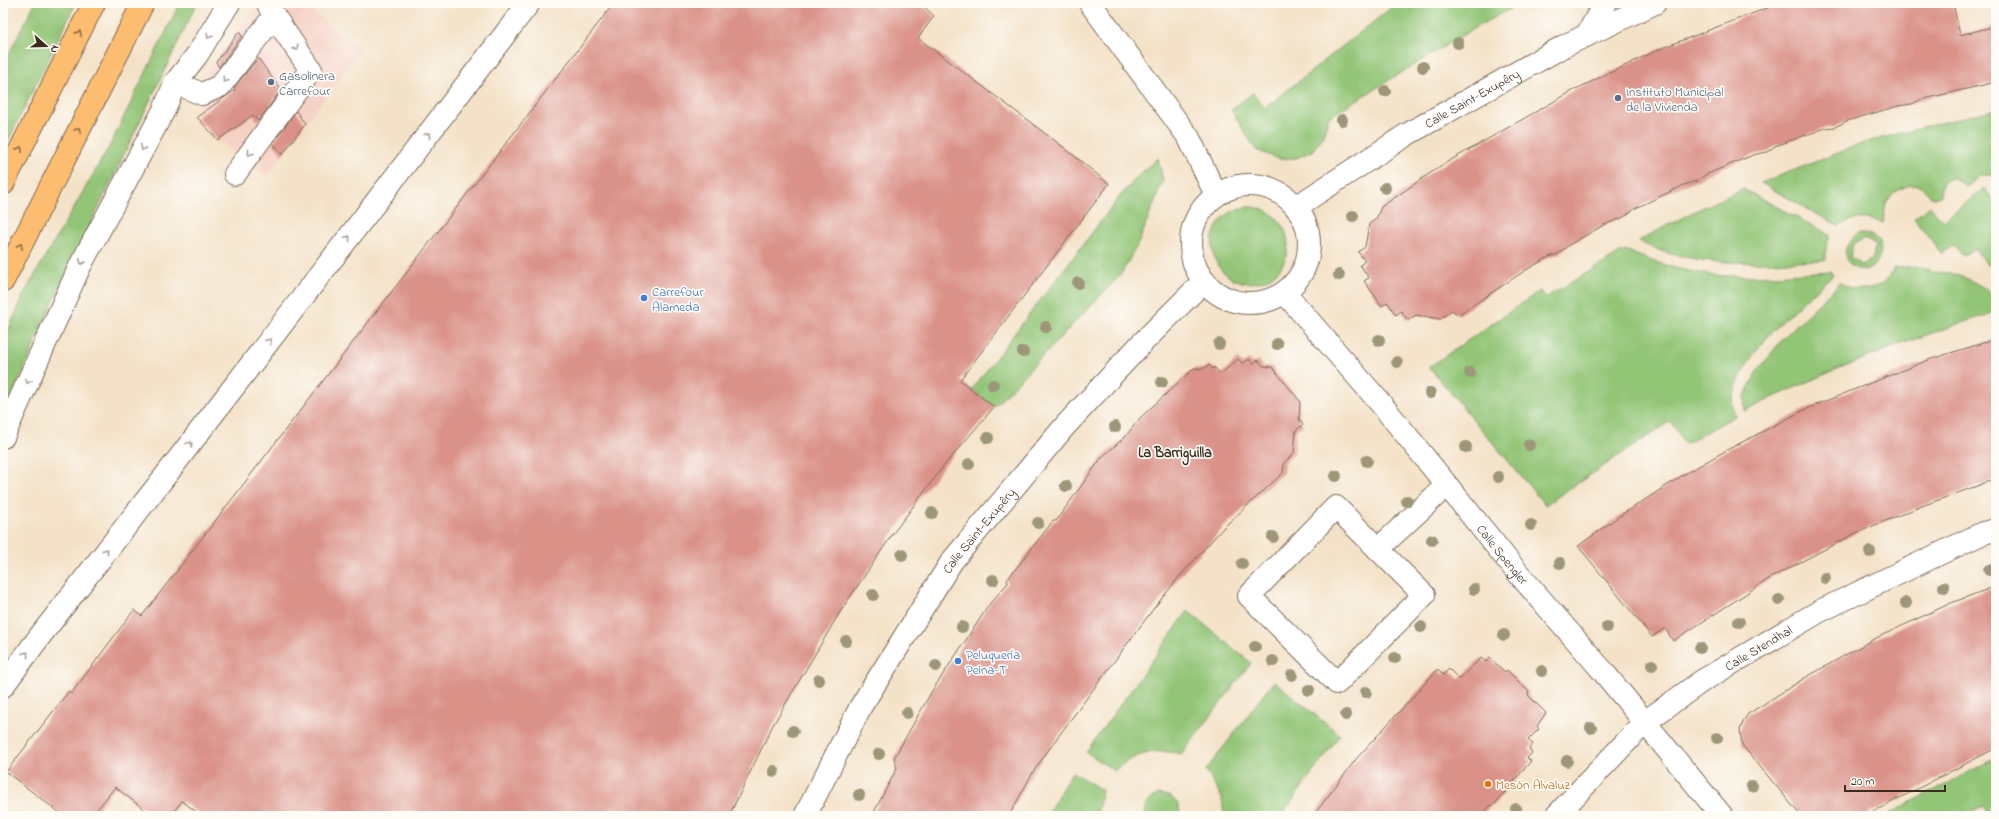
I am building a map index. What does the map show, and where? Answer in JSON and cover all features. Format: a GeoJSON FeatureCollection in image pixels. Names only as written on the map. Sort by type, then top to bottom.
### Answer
{"type":"FeatureCollection","features":[{"type":"Feature","properties":{"kind":"highway"},"geometry":{"type":"LineString","coordinates":[[3,184],[94,3]]}},
{"type":"Feature","properties":{"kind":"highway"},"geometry":{"type":"LineString","coordinates":[[3,281],[143,3]]}},
{"type":"Feature","properties":{"kind":"street"},"geometry":{"type":"LineString","coordinates":[[3,436],[80,266],[164,110],[175,83],[197,55],[229,3]]}},
{"type":"Feature","properties":{"kind":"street"},"geometry":{"type":"LineString","coordinates":[[3,686],[529,3]]}},
{"type":"Feature","properties":{"kind":"street"},"geometry":{"type":"LineString","coordinates":[[1090,3],[1189,138],[1216,195]]}},
{"type":"Feature","properties":{"kind":"street"},"geometry":{"type":"LineString","coordinates":[[1586,36],[1605,3]]}},
{"type":"Feature","properties":{"kind":"street","name":"Calle Saint-Exupêry"},"geometry":{"type":"LineString","coordinates":[[1296,207],[1406,135],[1564,46],[1655,3]]}},
{"type":"Feature","properties":{"kind":"street"},"geometry":{"type":"LineString","coordinates":[[175,83],[202,94],[220,86],[271,9],[311,70],[235,174]]}},
{"type":"Feature","properties":{"kind":"street"},"geometry":{"type":"LineString","coordinates":[[1258,185],[1278,192],[1296,207],[1303,219],[1308,234],[1309,251],[1305,267],[1296,281],[1284,293],[1264,302],[1242,304],[1220,296],[1203,282],[1192,260],[1191,236],[1199,212],[1216,195],[1236,186],[1258,185]]}},
{"type":"Feature","properties":{"kind":"street","name":"Calle Saint-Exupêry"},"geometry":{"type":"LineString","coordinates":[[805,816],[861,706],[952,561],[1065,426],[1142,343],[1203,282]]}},
{"type":"Feature","properties":{"kind":"street","name":"Calle Spengler"},"geometry":{"type":"LineString","coordinates":[[1284,293],[1338,353],[1518,573],[1602,669],[1722,816]]}},
{"type":"Feature","properties":{"kind":"street"},"geometry":{"type":"LineString","coordinates":[[1378,549],[1447,485]]}},
{"type":"Feature","properties":{"kind":"street"},"geometry":{"type":"LineString","coordinates":[[1336,507],[1378,549],[1424,595],[1337,683],[1249,596],[1336,507]]}},
{"type":"Feature","properties":{"kind":"street","name":"Calle Stendhal"},"geometry":{"type":"LineString","coordinates":[[1556,816],[1645,722],[1702,681],[1820,611],[1983,533],[1996,530]]}},
{"type":"Feature","properties":{"kind":"shaded area","name":"Gasolinera Carrefour"},"geometry":{"type":"Polygon","coordinates":[[[278,3],[301,3],[361,49],[267,176],[194,122],[210,70],[252,13],[278,3]]]}},
{"type":"Feature","properties":{"kind":"green space"},"geometry":{"type":"Polygon","coordinates":[[[35,3],[76,3],[3,151],[3,65],[35,3]]]}},
{"type":"Feature","properties":{"kind":"green space"},"geometry":{"type":"Polygon","coordinates":[[[180,3],[197,3],[51,306],[3,418],[3,342],[26,290],[109,147],[180,3]]]}},
{"type":"Feature","properties":{"kind":"green space"},"geometry":{"type":"Polygon","coordinates":[[[1397,3],[1521,3],[1471,30],[1329,117],[1322,138],[1312,151],[1296,158],[1279,159],[1256,150],[1231,110],[1253,93],[1265,108],[1397,3]]]}},
{"type":"Feature","properties":{"kind":"green space"},"geometry":{"type":"Polygon","coordinates":[[[1996,109],[1996,178],[1992,175],[1980,175],[1967,187],[1953,177],[1944,180],[1941,188],[1941,196],[1932,198],[1921,186],[1909,185],[1893,193],[1886,203],[1883,223],[1860,219],[1849,221],[1838,226],[1761,183],[1866,142],[1996,109]]]}},
{"type":"Feature","properties":{"kind":"green space"},"geometry":{"type":"Polygon","coordinates":[[[1158,158],[1163,180],[1139,242],[1121,274],[994,407],[972,389],[1121,195],[1140,174],[1158,158]]]}},
{"type":"Feature","properties":{"kind":"green space"},"geometry":{"type":"Polygon","coordinates":[[[1984,188],[1996,203],[1996,259],[1988,266],[1974,248],[1963,256],[1954,245],[1942,254],[1914,218],[1930,206],[1943,221],[1984,188]]]}},
{"type":"Feature","properties":{"kind":"green space"},"geometry":{"type":"Polygon","coordinates":[[[1743,189],[1830,235],[1826,246],[1826,260],[1730,262],[1706,260],[1683,257],[1638,241],[1695,211],[1743,189]]]}},
{"type":"Feature","properties":{"kind":"green space"},"geometry":{"type":"Polygon","coordinates":[[[1243,207],[1257,207],[1271,213],[1282,224],[1288,238],[1288,252],[1285,260],[1277,272],[1271,277],[1257,283],[1243,283],[1229,277],[1218,266],[1212,252],[1212,238],[1218,224],[1229,213],[1243,207]]]}},
{"type":"Feature","properties":{"kind":"green space"},"geometry":{"type":"Polygon","coordinates":[[[1858,234],[1871,235],[1878,241],[1881,248],[1880,257],[1869,269],[1860,270],[1851,265],[1845,257],[1846,248],[1858,234]],[[1865,238],[1853,244],[1850,257],[1861,265],[1873,259],[1875,246],[1865,238]]]}},
{"type":"Feature","properties":{"kind":"green space"},"geometry":{"type":"Polygon","coordinates":[[[1625,250],[1649,260],[1675,268],[1715,275],[1754,276],[1830,271],[1833,275],[1788,315],[1760,346],[1748,363],[1739,380],[1732,400],[1735,416],[1685,444],[1671,421],[1545,505],[1429,367],[1540,291],[1545,298],[1625,250]]]}},
{"type":"Feature","properties":{"kind":"green space"},"geometry":{"type":"Polygon","coordinates":[[[1917,266],[1933,272],[1950,273],[1968,279],[1986,289],[1996,298],[1996,312],[1931,333],[1837,369],[1745,411],[1744,398],[1756,373],[1784,337],[1840,283],[1855,288],[1871,288],[1885,281],[1894,268],[1917,266]]]}},
{"type":"Feature","properties":{"kind":"green space"},"geometry":{"type":"Polygon","coordinates":[[[1188,611],[1251,663],[1182,754],[1172,752],[1155,752],[1138,756],[1114,771],[1086,752],[1188,611]]]}},
{"type":"Feature","properties":{"kind":"green space"},"geometry":{"type":"Polygon","coordinates":[[[1274,681],[1340,735],[1281,816],[1224,816],[1222,798],[1206,770],[1274,681]]]}},
{"type":"Feature","properties":{"kind":"green space"},"geometry":{"type":"Polygon","coordinates":[[[1996,758],[1996,814],[1989,816],[1983,806],[1963,816],[1885,816],[1996,758]]]}},
{"type":"Feature","properties":{"kind":"green space"},"geometry":{"type":"Polygon","coordinates":[[[1072,772],[1102,790],[1097,816],[1046,816],[1072,772]]]}},
{"type":"Feature","properties":{"kind":"green space"},"geometry":{"type":"Polygon","coordinates":[[[1159,794],[1168,796],[1175,800],[1179,807],[1180,816],[1144,816],[1147,802],[1159,794]]]}},
{"type":"Feature","properties":{"kind":"building"},"geometry":{"type":"Polygon","coordinates":[[[614,3],[920,3],[934,16],[918,38],[1062,146],[1109,184],[960,380],[994,407],[942,468],[894,532],[840,612],[773,725],[729,816],[202,816],[182,801],[170,816],[153,816],[115,787],[92,816],[64,816],[6,772],[69,691],[71,694],[134,610],[142,616],[614,3]]]}},
{"type":"Feature","properties":{"kind":"building"},"geometry":{"type":"Polygon","coordinates":[[[1780,3],[1953,3],[1960,35],[1996,26],[1996,82],[1920,100],[1912,104],[1898,106],[1847,121],[1835,127],[1826,128],[1775,146],[1767,152],[1753,155],[1705,175],[1697,181],[1684,185],[1634,209],[1624,217],[1604,225],[1569,245],[1558,254],[1549,257],[1526,270],[1458,315],[1452,310],[1440,319],[1416,315],[1408,320],[1401,311],[1396,315],[1387,302],[1382,306],[1364,281],[1369,278],[1360,265],[1365,261],[1358,252],[1365,247],[1369,224],[1376,219],[1381,207],[1442,165],[1576,89],[1662,48],[1780,3]]]}},
{"type":"Feature","properties":{"kind":"building"},"geometry":{"type":"Polygon","coordinates":[[[239,32],[242,36],[219,67],[216,62],[239,32]]]}},
{"type":"Feature","properties":{"kind":"building"},"geometry":{"type":"Polygon","coordinates":[[[258,58],[281,90],[258,121],[253,115],[218,140],[197,117],[235,90],[234,88],[258,58]]]}},
{"type":"Feature","properties":{"kind":"building"},"geometry":{"type":"Polygon","coordinates":[[[296,111],[305,124],[282,155],[273,143],[296,111]]]}},
{"type":"Feature","properties":{"kind":"building"},"geometry":{"type":"Polygon","coordinates":[[[1996,339],[1996,479],[1922,506],[1856,533],[1772,577],[1673,641],[1665,628],[1652,637],[1578,546],[1618,517],[1688,472],[1808,408],[1931,359],[1996,339]]]}},
{"type":"Feature","properties":{"kind":"building"},"geometry":{"type":"Polygon","coordinates":[[[1238,359],[1243,364],[1249,359],[1253,364],[1258,360],[1263,366],[1272,367],[1300,401],[1299,419],[1303,425],[1296,430],[1294,453],[1284,463],[1283,473],[1224,527],[1180,576],[1154,608],[1033,772],[1009,816],[872,816],[897,768],[894,758],[932,691],[991,602],[1008,583],[1007,580],[1053,521],[1056,521],[1102,457],[1125,437],[1140,418],[1194,368],[1203,369],[1209,365],[1213,369],[1214,367],[1221,374],[1238,359]]]}},
{"type":"Feature","properties":{"kind":"building"},"geometry":{"type":"Polygon","coordinates":[[[1996,586],[1996,748],[1865,816],[1801,816],[1742,745],[1740,730],[1748,714],[1803,679],[1872,640],[1951,603],[1996,586]]]}},
{"type":"Feature","properties":{"kind":"building"},"geometry":{"type":"Polygon","coordinates":[[[1481,658],[1486,662],[1490,658],[1505,672],[1507,670],[1529,692],[1528,695],[1546,713],[1537,726],[1539,729],[1528,740],[1533,744],[1529,749],[1532,753],[1527,758],[1531,761],[1493,806],[1491,805],[1481,816],[1313,816],[1357,758],[1438,669],[1443,675],[1449,669],[1459,679],[1481,658]]]}},
{"type":"Feature","properties":{"kind":"place","name":"Gasolinera Carrefour"},"geometry":{"type":"Point","coordinates":[271,82]}},
{"type":"Feature","properties":{"kind":"place","name":"Instituto Municipal de la Vivienda"},"geometry":{"type":"Point","coordinates":[1618,98]}},
{"type":"Feature","properties":{"kind":"place","name":"Carrefour Alameda"},"geometry":{"type":"Point","coordinates":[644,298]}},
{"type":"Feature","properties":{"kind":"place","name":"Peluquería Peina-T"},"geometry":{"type":"Point","coordinates":[958,661]}},
{"type":"Feature","properties":{"kind":"place","name":"Mesón Alvaluz"},"geometry":{"type":"Point","coordinates":[1488,784]}},
{"type":"Feature","properties":{"kind":"district","name":"La Barriguilla"},"geometry":{"type":"Point","coordinates":[1175,452]}}]}
